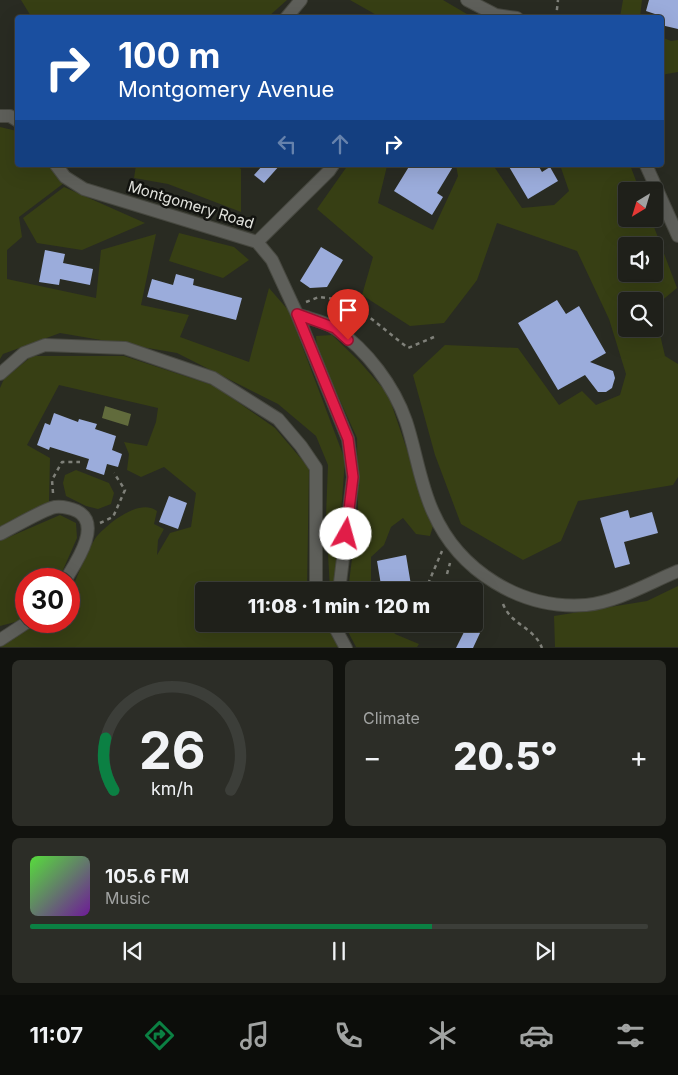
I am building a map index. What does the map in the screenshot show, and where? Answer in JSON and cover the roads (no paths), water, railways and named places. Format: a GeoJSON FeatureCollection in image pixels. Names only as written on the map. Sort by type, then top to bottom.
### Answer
{"type":"FeatureCollection","features":[{"type":"Feature","properties":{"kind":"street"},"geometry":{"type":"LineString","coordinates":[[287,15],[301,0]]}},
{"type":"Feature","properties":{"kind":"street"},"geometry":{"type":"LineString","coordinates":[[468,0],[501,15]]}},
{"type":"Feature","properties":{"kind":"street"},"geometry":{"type":"LineString","coordinates":[[0,116],[10,116],[15,119]]}},
{"type":"Feature","properties":{"kind":"street","name":"Montgomery Road"},"geometry":{"type":"LineString","coordinates":[[58,167],[65,177],[84,189],[257,242],[272,260],[295,310],[348,439],[353,477],[341,582]]}},
{"type":"Feature","properties":{"kind":"street"},"geometry":{"type":"LineString","coordinates":[[257,242],[332,167]]}},
{"type":"Feature","properties":{"kind":"street"},"geometry":{"type":"LineString","coordinates":[[647,167],[678,236]]}},
{"type":"Feature","properties":{"kind":"street"},"geometry":{"type":"LineString","coordinates":[[295,310],[335,328],[361,351],[384,376],[405,420],[432,511],[447,538],[465,560],[486,578],[523,596],[552,604],[586,605],[611,600],[678,571]]}},
{"type":"Feature","properties":{"kind":"street"},"geometry":{"type":"LineString","coordinates":[[0,374],[24,353],[45,345],[125,348],[213,378],[278,419],[301,446],[316,468],[316,582]]}},
{"type":"Feature","properties":{"kind":"street"},"geometry":{"type":"LineString","coordinates":[[0,534],[54,507],[67,507],[80,513],[88,524],[87,538],[72,568]]}},
{"type":"Feature","properties":{"kind":"street"},"geometry":{"type":"LineString","coordinates":[[0,640],[15,630]]}},
{"type":"Feature","properties":{"kind":"street"},"geometry":{"type":"LineString","coordinates":[[338,632],[346,648]]}}]}
